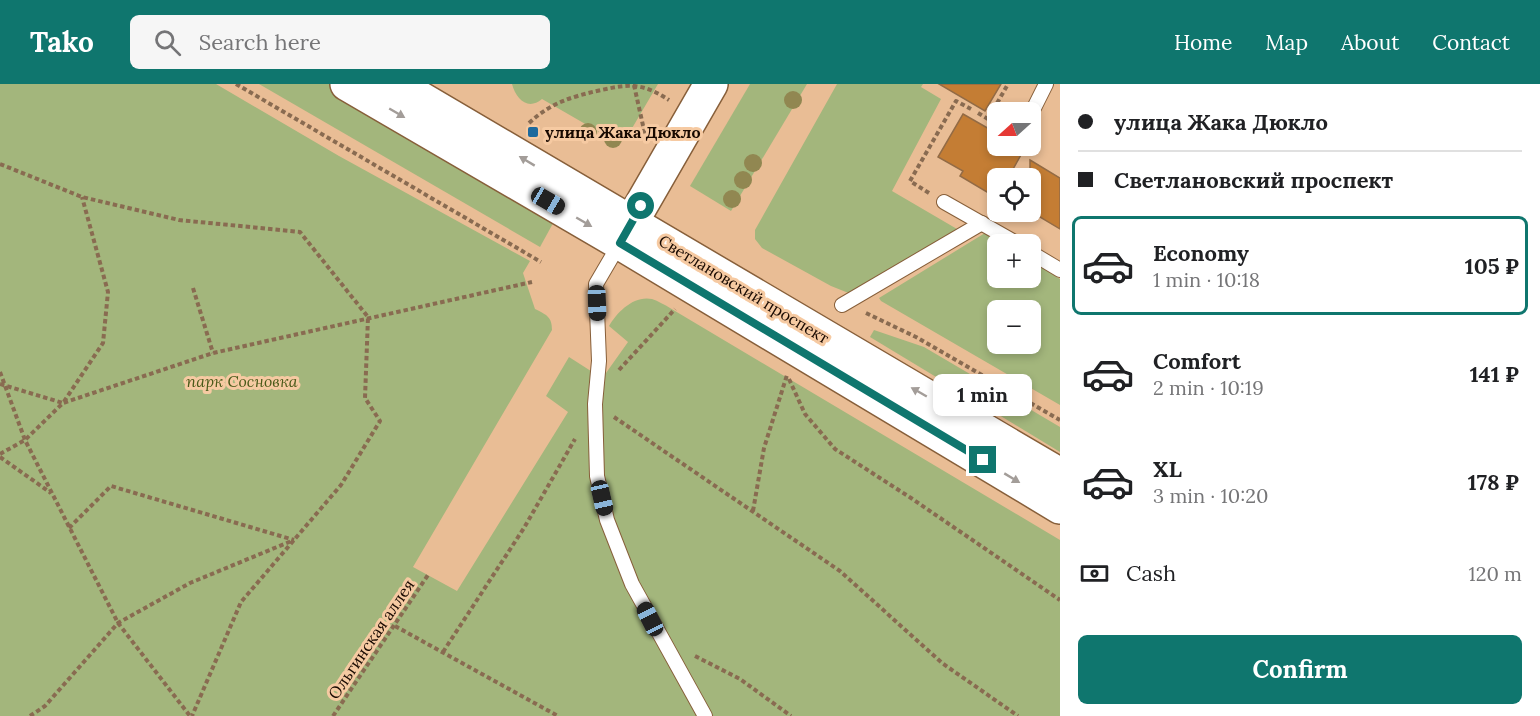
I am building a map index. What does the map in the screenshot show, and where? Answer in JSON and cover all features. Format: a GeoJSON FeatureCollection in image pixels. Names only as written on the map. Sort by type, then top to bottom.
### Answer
{"type":"FeatureCollection","features":[{"type":"Feature","properties":{"kind":"main road","name":"Светлановский проспект"},"geometry":{"type":"LineString","coordinates":[[346,84],[626,233],[1060,475]]}},
{"type":"Feature","properties":{"kind":"main road","name":"Светлановский проспект"},"geometry":{"type":"LineString","coordinates":[[396,84],[626,233],[1060,507]]}},
{"type":"Feature","properties":{"kind":"main road"},"geometry":{"type":"LineString","coordinates":[[626,233],[711,84]]}},
{"type":"Feature","properties":{"kind":"lane"},"geometry":{"type":"LineString","coordinates":[[1037,102],[1046,84]]}},
{"type":"Feature","properties":{"kind":"lane"},"geometry":{"type":"LineString","coordinates":[[944,202],[1001,234]]}},
{"type":"Feature","properties":{"kind":"lane"},"geometry":{"type":"LineString","coordinates":[[842,305],[982,223]]}},
{"type":"Feature","properties":{"kind":"lane"},"geometry":{"type":"LineString","coordinates":[[626,233],[596,284],[599,361],[595,404],[597,476],[607,520],[632,584],[705,716]]}},
{"type":"Feature","properties":{"kind":"lane"},"geometry":{"type":"LineString","coordinates":[[1041,259],[1060,270]]}},
{"type":"Feature","properties":{"kind":"path"},"geometry":{"type":"LineString","coordinates":[[236,84],[541,262]]}},
{"type":"Feature","properties":{"kind":"path"},"geometry":{"type":"LineString","coordinates":[[998,102],[1008,84]]}},
{"type":"Feature","properties":{"kind":"path"},"geometry":{"type":"LineString","coordinates":[[634,85],[647,141]]}},
{"type":"Feature","properties":{"kind":"path"},"geometry":{"type":"LineString","coordinates":[[529,123],[544,109],[568,98],[620,86],[634,85],[654,91],[670,100]]}},
{"type":"Feature","properties":{"kind":"path"},"geometry":{"type":"LineString","coordinates":[[944,202],[910,181],[956,101],[971,110]]}},
{"type":"Feature","properties":{"kind":"path"},"geometry":{"type":"LineString","coordinates":[[978,113],[987,118]]}},
{"type":"Feature","properties":{"kind":"path"},"geometry":{"type":"LineString","coordinates":[[0,164],[82,196],[179,220],[300,232],[368,317],[365,398],[380,421],[341,485],[240,602],[191,716],[118,623],[25,440],[1,384],[0,372]]}},
{"type":"Feature","properties":{"kind":"path"},"geometry":{"type":"LineString","coordinates":[[52,493],[0,456],[25,440],[63,403],[103,343],[108,291],[82,196]]}},
{"type":"Feature","properties":{"kind":"path"},"geometry":{"type":"LineString","coordinates":[[1,384],[63,403],[213,353],[532,282]]}},
{"type":"Feature","properties":{"kind":"path"},"geometry":{"type":"LineString","coordinates":[[193,288],[213,353]]}},
{"type":"Feature","properties":{"kind":"path"},"geometry":{"type":"LineString","coordinates":[[443,652],[524,528],[605,386],[676,308]]}},
{"type":"Feature","properties":{"kind":"path"},"geometry":{"type":"LineString","coordinates":[[865,313],[916,337],[1060,420]]}},
{"type":"Feature","properties":{"kind":"path"},"geometry":{"type":"LineString","coordinates":[[753,511],[764,448],[790,366]]}},
{"type":"Feature","properties":{"kind":"path"},"geometry":{"type":"LineString","coordinates":[[789,372],[789,379],[805,414],[835,449],[1060,600]]}},
{"type":"Feature","properties":{"kind":"path"},"geometry":{"type":"LineString","coordinates":[[595,404],[840,571],[942,663],[1018,716]]}},
{"type":"Feature","properties":{"kind":"path"},"geometry":{"type":"LineString","coordinates":[[69,528],[111,486],[294,540]]}},
{"type":"Feature","properties":{"kind":"path"},"geometry":{"type":"LineString","coordinates":[[30,716],[45,706],[118,623],[190,583],[294,540]]}},
{"type":"Feature","properties":{"kind":"path","name":"Ольгинская аллея"},"geometry":{"type":"LineString","coordinates":[[333,716],[428,575]]}},
{"type":"Feature","properties":{"kind":"path"},"geometry":{"type":"LineString","coordinates":[[395,626],[558,716]]}},
{"type":"Feature","properties":{"kind":"path"},"geometry":{"type":"LineString","coordinates":[[659,636],[740,680],[791,716]]}},
{"type":"Feature","properties":{"kind":"green space","name":"парк Сосновка"},"geometry":{"type":"Polygon","coordinates":[[[0,84],[216,84],[339,156],[530,261],[523,273],[535,309],[548,317],[552,330],[413,567],[457,591],[568,412],[546,396],[569,357],[594,373],[606,373],[628,342],[609,326],[617,315],[633,302],[645,298],[652,299],[1060,540],[1060,716],[0,716],[0,84]]]}},
{"type":"Feature","properties":{"kind":"green space"},"geometry":{"type":"Polygon","coordinates":[[[259,84],[331,84],[557,216],[540,247],[259,84]]]}},
{"type":"Feature","properties":{"kind":"green space"},"geometry":{"type":"Polygon","coordinates":[[[512,84],[658,84],[631,130],[613,140],[542,99],[532,104],[523,102],[516,94],[512,84]]]}},
{"type":"Feature","properties":{"kind":"green space"},"geometry":{"type":"Polygon","coordinates":[[[750,84],[807,84],[731,211],[690,186],[750,84]]]}},
{"type":"Feature","properties":{"kind":"green space"},"geometry":{"type":"Polygon","coordinates":[[[837,84],[923,84],[921,87],[941,99],[892,191],[957,229],[851,294],[831,286],[762,248],[755,239],[755,230],[837,84]]]}},
{"type":"Feature","properties":{"kind":"green space"},"geometry":{"type":"Polygon","coordinates":[[[985,233],[987,234],[987,288],[1041,288],[1041,267],[1060,279],[1060,405],[879,298],[985,233]]]}},
{"type":"Feature","properties":{"kind":"green space"},"geometry":{"type":"Polygon","coordinates":[[[874,330],[924,347],[1060,427],[1060,452],[870,337],[874,330]]]}},
{"type":"Feature","properties":{"kind":"building"},"geometry":{"type":"Polygon","coordinates":[[[939,84],[1001,84],[990,102],[987,102],[985,111],[939,84]]]}},
{"type":"Feature","properties":{"kind":"building"},"geometry":{"type":"Polygon","coordinates":[[[963,114],[987,128],[987,156],[1020,156],[1014,168],[987,168],[987,192],[960,176],[963,171],[938,157],[963,114]]]}},
{"type":"Feature","properties":{"kind":"building"},"geometry":{"type":"Polygon","coordinates":[[[1030,160],[1060,178],[1060,229],[1041,218],[1041,168],[1030,168],[1030,160]]]}},
{"type":"Feature","properties":{"kind":"place","name":"улица Жака Дюкло"},"geometry":{"type":"Point","coordinates":[533,132]}},
{"type":"Feature","properties":{"kind":"route"},"geometry":{"type":"LineString","coordinates":[[641,206],[620,243],[983,460]]}}]}
